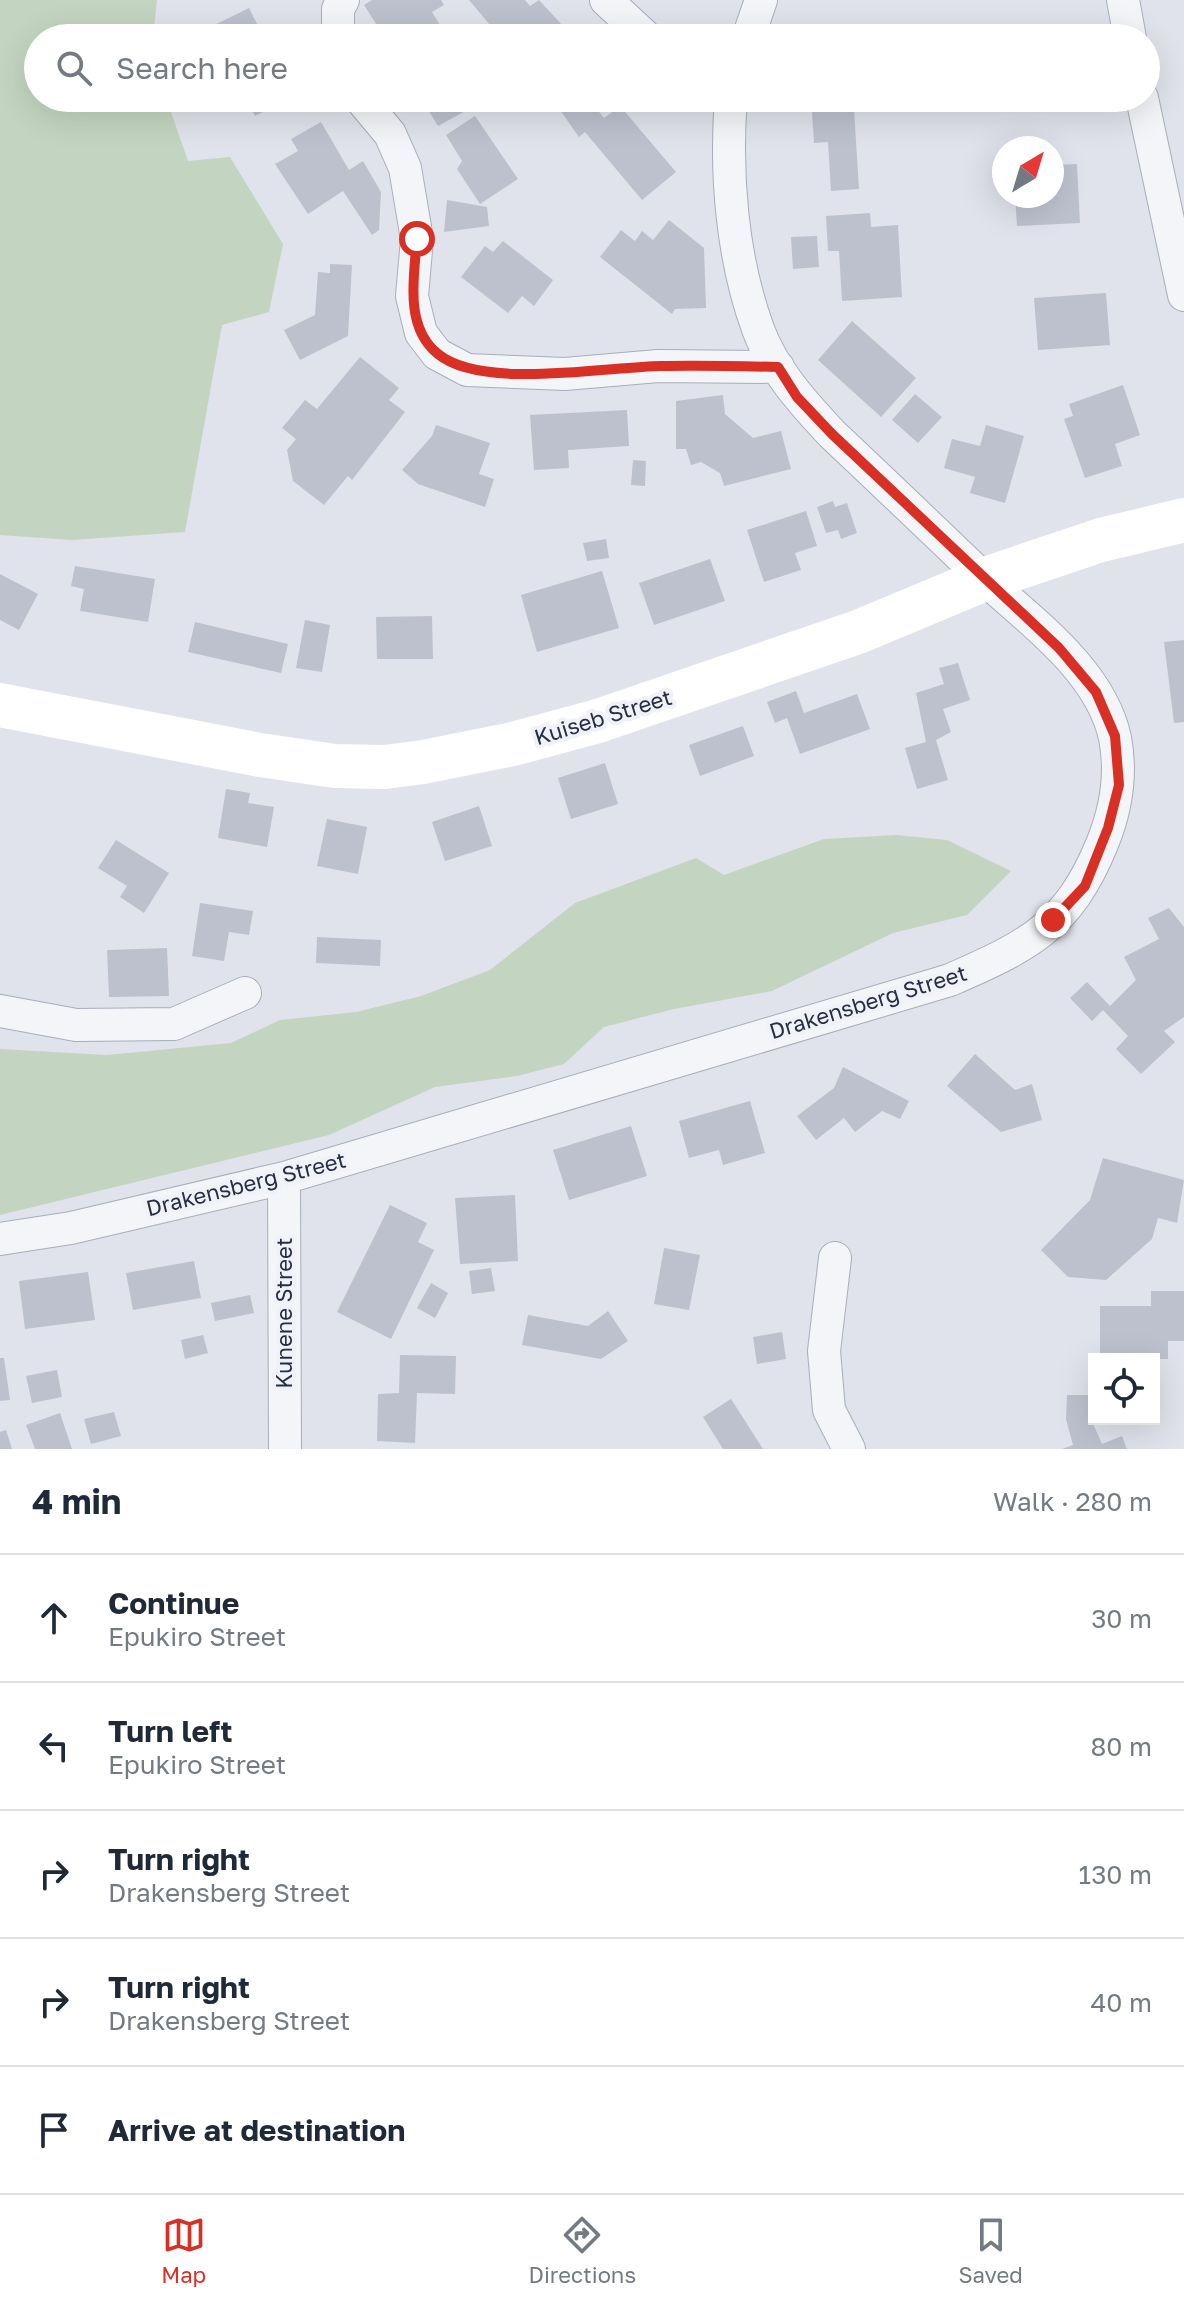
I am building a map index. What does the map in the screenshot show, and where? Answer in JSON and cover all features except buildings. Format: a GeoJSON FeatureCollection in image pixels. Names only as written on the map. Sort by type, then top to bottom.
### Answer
{"type":"FeatureCollection","features":[{"type":"Feature","properties":{"kind":"street"},"geometry":{"type":"LineString","coordinates":[[338,24],[338,9],[343,0]]}},
{"type":"Feature","properties":{"kind":"street"},"geometry":{"type":"LineString","coordinates":[[606,0],[632,24]]}},
{"type":"Feature","properties":{"kind":"street"},"geometry":{"type":"LineString","coordinates":[[753,24],[761,0]]}},
{"type":"Feature","properties":{"kind":"street"},"geometry":{"type":"LineString","coordinates":[[1123,0],[1127,24]]}},
{"type":"Feature","properties":{"kind":"street"},"geometry":{"type":"LineString","coordinates":[[372,112],[390,134],[405,168],[417,239],[412,296],[421,333],[437,354],[467,370],[565,374],[658,366],[778,367]]}},
{"type":"Feature","properties":{"kind":"street","name":"Drakensberg Street"},"geometry":{"type":"LineString","coordinates":[[0,1239],[71,1228],[284,1178],[950,980],[1019,950],[1085,886],[1108,828],[1119,785],[1115,736],[1096,692],[1068,659],[823,425],[797,397],[778,367],[759,331],[746,287],[734,221],[730,112]]}},
{"type":"Feature","properties":{"kind":"street"},"geometry":{"type":"LineString","coordinates":[[1145,112],[1184,295]]}},
{"type":"Feature","properties":{"kind":"street","name":"Kuiseb Street"},"geometry":{"type":"LineString","coordinates":[[0,705],[260,755],[335,766],[385,767],[513,744],[598,721],[858,632],[985,579],[1101,540],[1184,520]]}},
{"type":"Feature","properties":{"kind":"street"},"geometry":{"type":"LineString","coordinates":[[0,1011],[76,1025],[174,1024],[245,993]]}},
{"type":"Feature","properties":{"kind":"street","name":"Kunene Street"},"geometry":{"type":"LineString","coordinates":[[284,1178],[285,1449]]}},
{"type":"Feature","properties":{"kind":"street"},"geometry":{"type":"LineString","coordinates":[[835,1258],[824,1351],[829,1410],[849,1449]]}},
{"type":"Feature","properties":{"kind":"green space"},"geometry":{"type":"Polygon","coordinates":[[[0,0],[157,0],[154,24],[24,24],[24,112],[171,112],[188,161],[230,157],[283,244],[269,312],[222,325],[185,532],[72,540],[0,535],[0,0]]]}},
{"type":"Feature","properties":{"kind":"green space"},"geometry":{"type":"Polygon","coordinates":[[[896,835],[947,840],[1011,871],[967,915],[893,933],[772,991],[674,1009],[604,1027],[564,1064],[517,1076],[435,1087],[329,1135],[0,1215],[0,1049],[107,1055],[231,1043],[280,1020],[356,1012],[421,996],[490,970],[575,903],[696,858],[724,875],[824,839],[896,835]]]}},
{"type":"Feature","properties":{"kind":"route"},"geometry":{"type":"LineString","coordinates":[[417,239],[412,296],[421,333],[437,354],[467,370],[565,374],[658,366],[778,367],[797,397],[832,434],[1059,648],[1096,692],[1115,736],[1119,785],[1108,828],[1085,886],[1053,920]]}}]}
